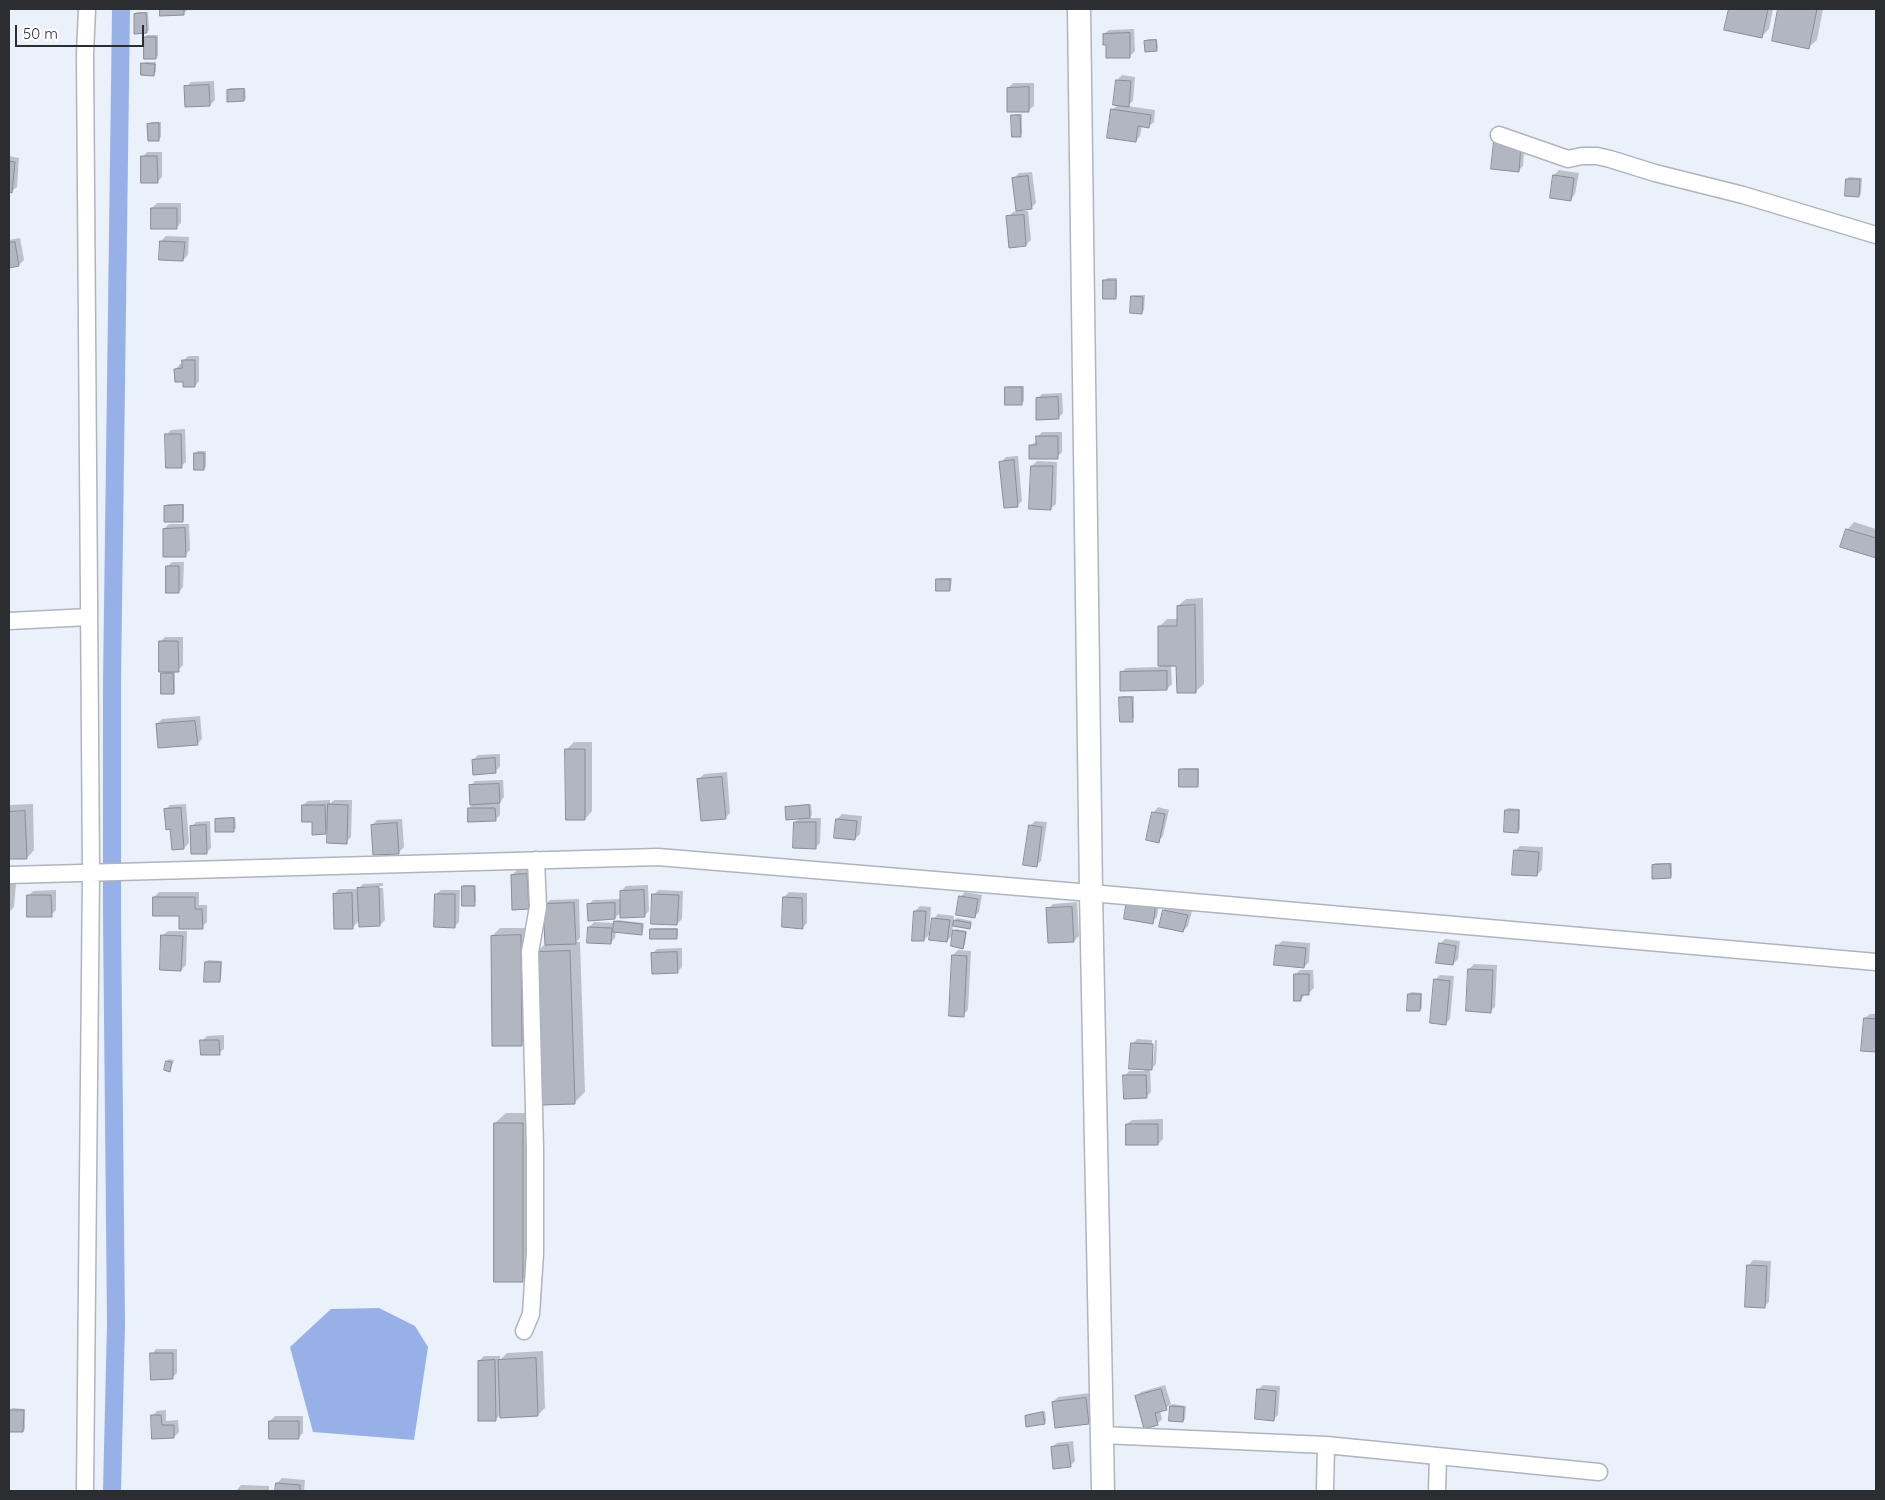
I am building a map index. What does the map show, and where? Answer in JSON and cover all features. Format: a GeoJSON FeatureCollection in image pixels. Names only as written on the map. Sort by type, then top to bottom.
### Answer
{"type":"FeatureCollection","features":[{"type":"Feature","properties":{"kind":"street"},"geometry":{"type":"LineString","coordinates":[[85,1491],[91,873],[85,54],[87,9]]}},
{"type":"Feature","properties":{"kind":"street"},"geometry":{"type":"LineString","coordinates":[[1079,9],[1091,893],[1103,1491]]}},
{"type":"Feature","properties":{"kind":"street"},"geometry":{"type":"LineString","coordinates":[[1499,135],[1568,160],[1582,156],[1597,156],[1610,159],[1655,173],[1743,195],[1876,235]]}},
{"type":"Feature","properties":{"kind":"street"},"geometry":{"type":"LineString","coordinates":[[9,621],[89,618]]}},
{"type":"Feature","properties":{"kind":"street"},"geometry":{"type":"LineString","coordinates":[[9,875],[658,857],[1876,962]]}},
{"type":"Feature","properties":{"kind":"street"},"geometry":{"type":"LineString","coordinates":[[524,1331],[531,1314],[534,1253],[535,1149],[530,952],[538,907],[536,860]]}},
{"type":"Feature","properties":{"kind":"street"},"geometry":{"type":"LineString","coordinates":[[1102,1435],[1326,1445],[1599,1472]]}},
{"type":"Feature","properties":{"kind":"street"},"geometry":{"type":"LineString","coordinates":[[1325,1491],[1326,1445]]}},
{"type":"Feature","properties":{"kind":"street"},"geometry":{"type":"LineString","coordinates":[[1437,1491],[1438,1456]]}},
{"type":"Feature","properties":{"kind":"water"},"geometry":{"type":"Polygon","coordinates":[[[379,1308],[415,1326],[428,1347],[414,1440],[313,1432],[290,1347],[331,1309],[379,1308]]]}},
{"type":"Feature","properties":{"kind":"building"},"geometry":{"type":"Polygon","coordinates":[[[160,9],[184,9],[184,15],[160,16],[160,9]]]}},
{"type":"Feature","properties":{"kind":"building"},"geometry":{"type":"Polygon","coordinates":[[[1729,9],[1768,9],[1762,38],[1724,30],[1729,9]]]}},
{"type":"Feature","properties":{"kind":"building"},"geometry":{"type":"Polygon","coordinates":[[[1778,9],[1817,9],[1809,49],[1772,41],[1778,9]]]}},
{"type":"Feature","properties":{"kind":"building"},"geometry":{"type":"Polygon","coordinates":[[[146,13],[147,33],[134,34],[134,14],[146,13]]]}},
{"type":"Feature","properties":{"kind":"building"},"geometry":{"type":"Polygon","coordinates":[[[1130,33],[1130,58],[1106,58],[1106,45],[1103,45],[1103,34],[1130,33]]]}},
{"type":"Feature","properties":{"kind":"building"},"geometry":{"type":"Polygon","coordinates":[[[144,37],[156,37],[156,59],[144,59],[144,37]]]}},
{"type":"Feature","properties":{"kind":"building"},"geometry":{"type":"Polygon","coordinates":[[[1156,40],[1157,51],[1145,52],[1144,41],[1156,40]]]}},
{"type":"Feature","properties":{"kind":"building"},"geometry":{"type":"Polygon","coordinates":[[[141,63],[155,64],[154,76],[141,75],[141,63]]]}},
{"type":"Feature","properties":{"kind":"building"},"geometry":{"type":"Polygon","coordinates":[[[1116,80],[1131,81],[1129,107],[1113,105],[1116,80]]]}},
{"type":"Feature","properties":{"kind":"building"},"geometry":{"type":"Polygon","coordinates":[[[209,85],[210,106],[185,107],[184,86],[209,85]]]}},
{"type":"Feature","properties":{"kind":"building"},"geometry":{"type":"Polygon","coordinates":[[[1029,87],[1029,112],[1007,112],[1007,88],[1029,87]]]}},
{"type":"Feature","properties":{"kind":"building"},"geometry":{"type":"Polygon","coordinates":[[[244,89],[244,101],[227,102],[227,90],[244,89]]]}},
{"type":"Feature","properties":{"kind":"building"},"geometry":{"type":"Polygon","coordinates":[[[1111,109],[1151,115],[1149,128],[1138,126],[1136,142],[1107,138],[1111,109]]]}},
{"type":"Feature","properties":{"kind":"building"},"geometry":{"type":"Polygon","coordinates":[[[1011,115],[1020,115],[1021,137],[1012,137],[1011,115]]]}},
{"type":"Feature","properties":{"kind":"building"},"geometry":{"type":"Polygon","coordinates":[[[159,123],[159,141],[148,141],[147,124],[159,123]]]}},
{"type":"Feature","properties":{"kind":"building"},"geometry":{"type":"Polygon","coordinates":[[[1494,141],[1521,144],[1519,172],[1491,169],[1494,141]]]}},
{"type":"Feature","properties":{"kind":"building"},"geometry":{"type":"Polygon","coordinates":[[[141,156],[157,156],[158,183],[141,183],[141,156]]]}},
{"type":"Feature","properties":{"kind":"building"},"geometry":{"type":"Polygon","coordinates":[[[9,161],[15,162],[12,193],[9,192],[9,161]]]}},
{"type":"Feature","properties":{"kind":"building"},"geometry":{"type":"Polygon","coordinates":[[[1553,175],[1574,178],[1571,201],[1550,198],[1553,175]]]}},
{"type":"Feature","properties":{"kind":"building"},"geometry":{"type":"Polygon","coordinates":[[[1028,176],[1032,209],[1016,211],[1012,178],[1028,176]]]}},
{"type":"Feature","properties":{"kind":"building"},"geometry":{"type":"Polygon","coordinates":[[[1846,179],[1860,179],[1859,197],[1845,196],[1846,179]]]}},
{"type":"Feature","properties":{"kind":"building"},"geometry":{"type":"Polygon","coordinates":[[[151,208],[177,208],[177,229],[151,229],[151,208]]]}},
{"type":"Feature","properties":{"kind":"building"},"geometry":{"type":"Polygon","coordinates":[[[1024,215],[1026,246],[1009,248],[1006,216],[1024,215]]]}},
{"type":"Feature","properties":{"kind":"building"},"geometry":{"type":"Polygon","coordinates":[[[160,241],[185,242],[183,261],[159,260],[160,241]]]}},
{"type":"Feature","properties":{"kind":"building"},"geometry":{"type":"Polygon","coordinates":[[[15,242],[19,266],[9,268],[9,243],[15,242]]]}},
{"type":"Feature","properties":{"kind":"building"},"geometry":{"type":"Polygon","coordinates":[[[1103,280],[1116,280],[1116,299],[1103,299],[1103,280]]]}},
{"type":"Feature","properties":{"kind":"building"},"geometry":{"type":"Polygon","coordinates":[[[1131,296],[1143,297],[1142,314],[1130,313],[1131,296]]]}},
{"type":"Feature","properties":{"kind":"building"},"geometry":{"type":"Polygon","coordinates":[[[182,360],[195,360],[195,387],[183,387],[183,382],[175,382],[174,369],[182,368],[182,360]]]}},
{"type":"Feature","properties":{"kind":"building"},"geometry":{"type":"Polygon","coordinates":[[[1005,387],[1022,387],[1022,405],[1005,405],[1005,387]]]}},
{"type":"Feature","properties":{"kind":"building"},"geometry":{"type":"Polygon","coordinates":[[[1058,397],[1059,419],[1036,420],[1036,398],[1058,397]]]}},
{"type":"Feature","properties":{"kind":"building"},"geometry":{"type":"Polygon","coordinates":[[[165,434],[181,434],[182,468],[166,468],[165,434]]]}},
{"type":"Feature","properties":{"kind":"building"},"geometry":{"type":"Polygon","coordinates":[[[1036,436],[1058,436],[1058,459],[1029,459],[1029,445],[1036,445],[1036,436]]]}},
{"type":"Feature","properties":{"kind":"building"},"geometry":{"type":"Polygon","coordinates":[[[194,453],[204,453],[204,470],[194,470],[194,453]]]}},
{"type":"Feature","properties":{"kind":"building"},"geometry":{"type":"Polygon","coordinates":[[[1014,460],[1018,507],[1004,508],[999,462],[1014,460]]]}},
{"type":"Feature","properties":{"kind":"building"},"geometry":{"type":"Polygon","coordinates":[[[1031,466],[1053,466],[1051,510],[1029,509],[1031,466]]]}},
{"type":"Feature","properties":{"kind":"building"},"geometry":{"type":"Polygon","coordinates":[[[183,505],[183,522],[164,522],[164,506],[183,505]]]}},
{"type":"Feature","properties":{"kind":"building"},"geometry":{"type":"Polygon","coordinates":[[[185,528],[186,557],[163,557],[163,529],[185,528]]]}},
{"type":"Feature","properties":{"kind":"building"},"geometry":{"type":"Polygon","coordinates":[[[1846,529],[1876,538],[1876,558],[1840,547],[1846,529]]]}},
{"type":"Feature","properties":{"kind":"building"},"geometry":{"type":"Polygon","coordinates":[[[166,566],[179,566],[179,593],[166,593],[166,566]]]}},
{"type":"Feature","properties":{"kind":"building"},"geometry":{"type":"Polygon","coordinates":[[[936,579],[950,579],[950,591],[936,591],[936,579]]]}},
{"type":"Feature","properties":{"kind":"building"},"geometry":{"type":"Polygon","coordinates":[[[1195,605],[1196,693],[1177,693],[1176,666],[1158,666],[1158,626],[1177,626],[1177,606],[1195,605]]]}},
{"type":"Feature","properties":{"kind":"building"},"geometry":{"type":"Polygon","coordinates":[[[159,641],[178,641],[179,672],[159,672],[159,641]]]}},
{"type":"Feature","properties":{"kind":"building"},"geometry":{"type":"Polygon","coordinates":[[[1167,671],[1167,690],[1120,691],[1120,672],[1167,671]]]}},
{"type":"Feature","properties":{"kind":"building"},"geometry":{"type":"Polygon","coordinates":[[[161,673],[173,673],[174,694],[161,694],[161,673]]]}},
{"type":"Feature","properties":{"kind":"building"},"geometry":{"type":"Polygon","coordinates":[[[1119,697],[1132,697],[1133,722],[1120,722],[1119,697]]]}},
{"type":"Feature","properties":{"kind":"building"},"geometry":{"type":"Polygon","coordinates":[[[195,721],[198,745],[158,748],[156,724],[195,721]]]}},
{"type":"Feature","properties":{"kind":"building"},"geometry":{"type":"Polygon","coordinates":[[[565,749],[585,749],[585,820],[566,820],[565,749]]]}},
{"type":"Feature","properties":{"kind":"building"},"geometry":{"type":"Polygon","coordinates":[[[495,758],[496,773],[473,775],[472,760],[495,758]]]}},
{"type":"Feature","properties":{"kind":"building"},"geometry":{"type":"Polygon","coordinates":[[[1179,769],[1198,769],[1198,787],[1179,787],[1179,769]]]}},
{"type":"Feature","properties":{"kind":"building"},"geometry":{"type":"Polygon","coordinates":[[[722,777],[726,819],[701,821],[697,779],[722,777]]]}},
{"type":"Feature","properties":{"kind":"building"},"geometry":{"type":"Polygon","coordinates":[[[499,784],[500,803],[470,805],[469,785],[499,784]]]}},
{"type":"Feature","properties":{"kind":"building"},"geometry":{"type":"Polygon","coordinates":[[[328,804],[348,805],[347,844],[327,843],[328,804]]]}},
{"type":"Feature","properties":{"kind":"building"},"geometry":{"type":"Polygon","coordinates":[[[302,805],[325,805],[326,834],[312,835],[312,822],[302,822],[302,805]]]}},
{"type":"Feature","properties":{"kind":"building"},"geometry":{"type":"Polygon","coordinates":[[[809,805],[810,818],[786,820],[785,807],[809,805]]]}},
{"type":"Feature","properties":{"kind":"building"},"geometry":{"type":"Polygon","coordinates":[[[181,808],[184,849],[172,850],[170,829],[166,830],[164,809],[181,808]]]}},
{"type":"Feature","properties":{"kind":"building"},"geometry":{"type":"Polygon","coordinates":[[[468,808],[495,808],[496,821],[468,822],[468,808]]]}},
{"type":"Feature","properties":{"kind":"building"},"geometry":{"type":"Polygon","coordinates":[[[1505,810],[1519,810],[1518,833],[1504,832],[1505,810]]]}},
{"type":"Feature","properties":{"kind":"building"},"geometry":{"type":"Polygon","coordinates":[[[25,811],[27,859],[9,859],[9,812],[25,811]]]}},
{"type":"Feature","properties":{"kind":"building"},"geometry":{"type":"Polygon","coordinates":[[[1152,812],[1165,814],[1159,843],[1146,840],[1152,812]]]}},
{"type":"Feature","properties":{"kind":"building"},"geometry":{"type":"Polygon","coordinates":[[[234,818],[234,832],[215,832],[215,819],[234,818]]]}},
{"type":"Feature","properties":{"kind":"building"},"geometry":{"type":"Polygon","coordinates":[[[836,819],[857,821],[855,840],[834,838],[836,819]]]}},
{"type":"Feature","properties":{"kind":"building"},"geometry":{"type":"Polygon","coordinates":[[[794,822],[816,822],[816,849],[793,848],[794,822]]]}},
{"type":"Feature","properties":{"kind":"building"},"geometry":{"type":"Polygon","coordinates":[[[397,823],[399,854],[373,855],[371,825],[397,823]]]}},
{"type":"Feature","properties":{"kind":"building"},"geometry":{"type":"Polygon","coordinates":[[[206,825],[207,854],[191,854],[190,826],[206,825]]]}},
{"type":"Feature","properties":{"kind":"building"},"geometry":{"type":"Polygon","coordinates":[[[1029,825],[1042,827],[1037,867],[1023,865],[1029,825]]]}},
{"type":"Feature","properties":{"kind":"building"},"geometry":{"type":"Polygon","coordinates":[[[1514,850],[1539,852],[1537,876],[1512,875],[1514,850]]]}},
{"type":"Feature","properties":{"kind":"building"},"geometry":{"type":"Polygon","coordinates":[[[1670,864],[1671,878],[1652,879],[1652,865],[1670,864]]]}},
{"type":"Feature","properties":{"kind":"building"},"geometry":{"type":"Polygon","coordinates":[[[527,874],[529,909],[512,910],[511,875],[527,874]]]}},
{"type":"Feature","properties":{"kind":"building"},"geometry":{"type":"Polygon","coordinates":[[[462,886],[474,886],[475,906],[462,906],[462,886]]]}},
{"type":"Feature","properties":{"kind":"building"},"geometry":{"type":"Polygon","coordinates":[[[379,887],[380,926],[359,927],[357,888],[379,887]]]}},
{"type":"Feature","properties":{"kind":"building"},"geometry":{"type":"Polygon","coordinates":[[[644,890],[645,917],[620,918],[620,891],[644,890]]]}},
{"type":"Feature","properties":{"kind":"building"},"geometry":{"type":"Polygon","coordinates":[[[352,893],[353,929],[334,929],[333,894],[352,893]]]}},
{"type":"Feature","properties":{"kind":"building"},"geometry":{"type":"Polygon","coordinates":[[[435,894],[455,894],[455,928],[434,927],[435,894]]]}},
{"type":"Feature","properties":{"kind":"building"},"geometry":{"type":"Polygon","coordinates":[[[652,894],[679,895],[677,925],[651,924],[652,894]]]}},
{"type":"Feature","properties":{"kind":"building"},"geometry":{"type":"Polygon","coordinates":[[[27,895],[51,895],[52,917],[27,917],[27,895]]]}},
{"type":"Feature","properties":{"kind":"building"},"geometry":{"type":"Polygon","coordinates":[[[959,896],[978,899],[975,918],[956,915],[959,896]]]}},
{"type":"Feature","properties":{"kind":"building"},"geometry":{"type":"Polygon","coordinates":[[[153,897],[195,897],[195,909],[202,909],[203,929],[179,929],[179,916],[153,916],[153,897]]]}},
{"type":"Feature","properties":{"kind":"building"},"geometry":{"type":"Polygon","coordinates":[[[783,897],[802,898],[803,929],[782,927],[783,897]]]}},
{"type":"Feature","properties":{"kind":"building"},"geometry":{"type":"Polygon","coordinates":[[[1127,899],[1156,904],[1153,924],[1124,919],[1127,899]]]}},
{"type":"Feature","properties":{"kind":"building"},"geometry":{"type":"Polygon","coordinates":[[[574,903],[576,944],[545,945],[543,904],[574,903]]]}},
{"type":"Feature","properties":{"kind":"building"},"geometry":{"type":"Polygon","coordinates":[[[615,903],[615,919],[588,921],[587,904],[615,903]]]}},
{"type":"Feature","properties":{"kind":"building"},"geometry":{"type":"Polygon","coordinates":[[[1072,907],[1074,942],[1048,943],[1046,908],[1072,907]]]}},
{"type":"Feature","properties":{"kind":"building"},"geometry":{"type":"Polygon","coordinates":[[[1163,910],[1188,915],[1183,932],[1159,927],[1163,910]]]}},
{"type":"Feature","properties":{"kind":"building"},"geometry":{"type":"Polygon","coordinates":[[[914,911],[926,911],[924,941],[912,941],[914,911]]]}},
{"type":"Feature","properties":{"kind":"building"},"geometry":{"type":"Polygon","coordinates":[[[932,918],[950,920],[947,942],[929,940],[932,918]]]}},
{"type":"Feature","properties":{"kind":"building"},"geometry":{"type":"Polygon","coordinates":[[[954,920],[971,923],[970,929],[953,926],[954,920]]]}},
{"type":"Feature","properties":{"kind":"building"},"geometry":{"type":"Polygon","coordinates":[[[614,921],[642,924],[642,935],[613,932],[614,921]]]}},
{"type":"Feature","properties":{"kind":"building"},"geometry":{"type":"Polygon","coordinates":[[[588,927],[612,928],[611,944],[587,943],[588,927]]]}},
{"type":"Feature","properties":{"kind":"building"},"geometry":{"type":"Polygon","coordinates":[[[650,929],[677,929],[677,939],[650,939],[650,929]]]}},
{"type":"Feature","properties":{"kind":"building"},"geometry":{"type":"Polygon","coordinates":[[[953,930],[966,932],[963,949],[951,946],[953,930]]]}},
{"type":"Feature","properties":{"kind":"building"},"geometry":{"type":"Polygon","coordinates":[[[161,935],[183,936],[181,971],[160,970],[161,935]]]}},
{"type":"Feature","properties":{"kind":"building"},"geometry":{"type":"Polygon","coordinates":[[[521,935],[522,1046],[492,1046],[491,936],[521,935]]]}},
{"type":"Feature","properties":{"kind":"building"},"geometry":{"type":"Polygon","coordinates":[[[1439,943],[1456,946],[1453,965],[1436,963],[1439,943]]]}},
{"type":"Feature","properties":{"kind":"building"},"geometry":{"type":"Polygon","coordinates":[[[1276,945],[1306,948],[1304,968],[1274,965],[1276,945]]]}},
{"type":"Feature","properties":{"kind":"building"},"geometry":{"type":"Polygon","coordinates":[[[570,951],[575,1104],[540,1105],[535,952],[570,951]]]}},
{"type":"Feature","properties":{"kind":"building"},"geometry":{"type":"Polygon","coordinates":[[[677,952],[678,973],[652,974],[651,953],[677,952]]]}},
{"type":"Feature","properties":{"kind":"building"},"geometry":{"type":"Polygon","coordinates":[[[952,955],[967,956],[964,1017],[949,1016],[952,955]]]}},
{"type":"Feature","properties":{"kind":"building"},"geometry":{"type":"Polygon","coordinates":[[[205,962],[221,962],[220,982],[204,982],[205,962]]]}},
{"type":"Feature","properties":{"kind":"building"},"geometry":{"type":"Polygon","coordinates":[[[1468,969],[1493,970],[1491,1013],[1466,1011],[1468,969]]]}},
{"type":"Feature","properties":{"kind":"building"},"geometry":{"type":"Polygon","coordinates":[[[1294,974],[1309,974],[1309,995],[1301,995],[1301,1001],[1294,1001],[1294,974]]]}},
{"type":"Feature","properties":{"kind":"building"},"geometry":{"type":"Polygon","coordinates":[[[1434,979],[1450,981],[1446,1025],[1430,1023],[1434,979]]]}},
{"type":"Feature","properties":{"kind":"building"},"geometry":{"type":"Polygon","coordinates":[[[1408,994],[1421,994],[1420,1011],[1407,1011],[1408,994]]]}},
{"type":"Feature","properties":{"kind":"building"},"geometry":{"type":"Polygon","coordinates":[[[1864,1018],[1876,1019],[1876,1052],[1861,1051],[1864,1018]]]}},
{"type":"Feature","properties":{"kind":"building"},"geometry":{"type":"Polygon","coordinates":[[[200,1040],[219,1040],[220,1055],[201,1055],[200,1040]]]}},
{"type":"Feature","properties":{"kind":"building"},"geometry":{"type":"Polygon","coordinates":[[[1131,1043],[1153,1044],[1152,1070],[1129,1069],[1131,1043]]]}},
{"type":"Feature","properties":{"kind":"building"},"geometry":{"type":"Polygon","coordinates":[[[166,1061],[172,1062],[170,1072],[164,1070],[166,1061]]]}},
{"type":"Feature","properties":{"kind":"building"},"geometry":{"type":"Polygon","coordinates":[[[1123,1075],[1146,1075],[1147,1098],[1124,1099],[1123,1075]]]}},
{"type":"Feature","properties":{"kind":"building"},"geometry":{"type":"Polygon","coordinates":[[[494,1123],[523,1123],[523,1282],[494,1282],[494,1123]]]}},
{"type":"Feature","properties":{"kind":"building"},"geometry":{"type":"Polygon","coordinates":[[[1126,1124],[1158,1124],[1158,1145],[1126,1145],[1126,1124]]]}},
{"type":"Feature","properties":{"kind":"building"},"geometry":{"type":"Polygon","coordinates":[[[1747,1265],[1767,1266],[1765,1308],[1745,1307],[1747,1265]]]}},
{"type":"Feature","properties":{"kind":"building"},"geometry":{"type":"Polygon","coordinates":[[[150,1353],[173,1353],[173,1379],[151,1380],[150,1353]]]}},
{"type":"Feature","properties":{"kind":"building"},"geometry":{"type":"Polygon","coordinates":[[[536,1358],[538,1416],[500,1418],[498,1360],[536,1358]]]}},
{"type":"Feature","properties":{"kind":"building"},"geometry":{"type":"Polygon","coordinates":[[[495,1360],[496,1421],[478,1421],[478,1361],[495,1360]]]}},
{"type":"Feature","properties":{"kind":"building"},"geometry":{"type":"Polygon","coordinates":[[[1161,1389],[1167,1410],[1155,1413],[1158,1425],[1144,1429],[1135,1396],[1161,1389]]]}},
{"type":"Feature","properties":{"kind":"building"},"geometry":{"type":"Polygon","coordinates":[[[1257,1389],[1276,1391],[1274,1421],[1255,1419],[1257,1389]]]}},
{"type":"Feature","properties":{"kind":"building"},"geometry":{"type":"Polygon","coordinates":[[[1086,1398],[1089,1424],[1055,1428],[1052,1402],[1086,1398]]]}},
{"type":"Feature","properties":{"kind":"building"},"geometry":{"type":"Polygon","coordinates":[[[1170,1406],[1184,1407],[1183,1422],[1169,1421],[1170,1406]]]}},
{"type":"Feature","properties":{"kind":"building"},"geometry":{"type":"Polygon","coordinates":[[[9,1410],[24,1410],[23,1432],[9,1432],[9,1410]]]}},
{"type":"Feature","properties":{"kind":"building"},"geometry":{"type":"Polygon","coordinates":[[[1043,1412],[1045,1424],[1026,1427],[1025,1416],[1043,1412]]]}},
{"type":"Feature","properties":{"kind":"building"},"geometry":{"type":"Polygon","coordinates":[[[151,1415],[161,1415],[162,1425],[174,1425],[174,1438],[152,1439],[151,1415]]]}},
{"type":"Feature","properties":{"kind":"building"},"geometry":{"type":"Polygon","coordinates":[[[269,1421],[299,1421],[299,1439],[269,1439],[269,1421]]]}},
{"type":"Feature","properties":{"kind":"building"},"geometry":{"type":"Polygon","coordinates":[[[1068,1445],[1071,1467],[1053,1469],[1051,1447],[1068,1445]]]}},
{"type":"Feature","properties":{"kind":"building"},"geometry":{"type":"Polygon","coordinates":[[[276,1483],[300,1485],[300,1491],[275,1491],[276,1483]]]}},
{"type":"Feature","properties":{"kind":"waterway"},"geometry":{"type":"LineString","coordinates":[[112,1491],[116,1324],[112,683],[121,9]]}}]}
